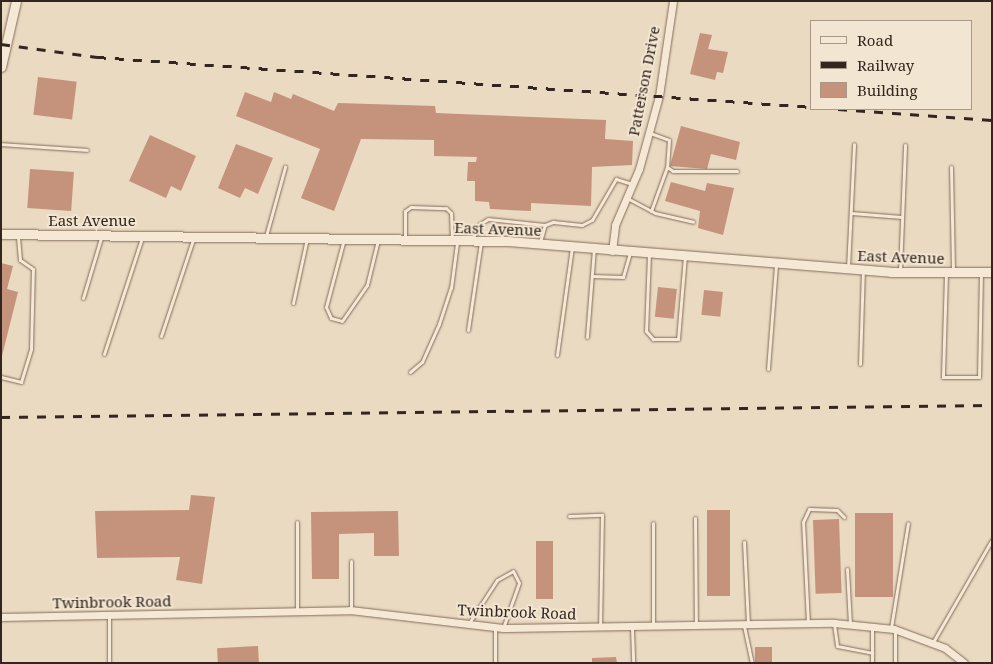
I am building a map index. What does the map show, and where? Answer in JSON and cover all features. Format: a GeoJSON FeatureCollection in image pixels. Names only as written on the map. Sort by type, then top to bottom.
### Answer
{"type":"FeatureCollection","features":[{"type":"Feature","properties":{"kind":"street"},"geometry":{"type":"LineString","coordinates":[[1,67],[16,1]]}},
{"type":"Feature","properties":{"kind":"street","name":"Patterson Drive"},"geometry":{"type":"LineString","coordinates":[[612,250],[615,225],[650,133],[673,1]]}},
{"type":"Feature","properties":{"kind":"street","name":"East Avenue"},"geometry":{"type":"LineString","coordinates":[[1,234],[195,235],[481,241],[864,270],[992,272]]}},
{"type":"Feature","properties":{"kind":"street","name":"Twinbrook Road"},"geometry":{"type":"LineString","coordinates":[[1,617],[351,610],[468,626],[499,628],[653,628],[834,623],[893,628],[933,642],[964,663]]}},
{"type":"Feature","properties":{"kind":"lane"},"geometry":{"type":"LineString","coordinates":[[650,133],[669,140],[667,167],[651,211]]}},
{"type":"Feature","properties":{"kind":"lane"},"geometry":{"type":"LineString","coordinates":[[1,144],[87,150]]}},
{"type":"Feature","properties":{"kind":"lane"},"geometry":{"type":"LineString","coordinates":[[848,269],[854,144]]}},
{"type":"Feature","properties":{"kind":"lane"},"geometry":{"type":"LineString","coordinates":[[900,272],[906,145]]}},
{"type":"Feature","properties":{"kind":"lane"},"geometry":{"type":"LineString","coordinates":[[266,237],[285,166]]}},
{"type":"Feature","properties":{"kind":"lane"},"geometry":{"type":"LineString","coordinates":[[667,167],[704,173],[736,171]]}},
{"type":"Feature","properties":{"kind":"lane"},"geometry":{"type":"LineString","coordinates":[[951,167],[949,272],[943,377],[979,377],[981,272]]}},
{"type":"Feature","properties":{"kind":"lane"},"geometry":{"type":"LineString","coordinates":[[471,241],[480,224],[488,220],[545,225],[592,220],[616,179],[632,184]]}},
{"type":"Feature","properties":{"kind":"lane"},"geometry":{"type":"LineString","coordinates":[[626,198],[651,211],[693,222]]}},
{"type":"Feature","properties":{"kind":"lane"},"geometry":{"type":"LineString","coordinates":[[405,240],[405,211],[411,207],[446,208],[451,213],[454,240],[451,288],[439,324],[432,331],[422,362],[410,372]]}},
{"type":"Feature","properties":{"kind":"lane"},"geometry":{"type":"LineString","coordinates":[[851,213],[902,217]]}},
{"type":"Feature","properties":{"kind":"lane"},"geometry":{"type":"LineString","coordinates":[[539,244],[545,225]]}},
{"type":"Feature","properties":{"kind":"lane"},"geometry":{"type":"LineString","coordinates":[[1,377],[21,382],[32,349],[33,269],[20,260],[18,234]]}},
{"type":"Feature","properties":{"kind":"lane"},"geometry":{"type":"LineString","coordinates":[[83,298],[102,235]]}},
{"type":"Feature","properties":{"kind":"lane"},"geometry":{"type":"LineString","coordinates":[[104,354],[143,235]]}},
{"type":"Feature","properties":{"kind":"lane"},"geometry":{"type":"LineString","coordinates":[[161,336],[195,235]]}},
{"type":"Feature","properties":{"kind":"lane"},"geometry":{"type":"LineString","coordinates":[[293,303],[305,266],[307,238]]}},
{"type":"Feature","properties":{"kind":"lane"},"geometry":{"type":"LineString","coordinates":[[344,238],[326,307],[331,318],[342,321],[367,285],[378,239]]}},
{"type":"Feature","properties":{"kind":"lane"},"geometry":{"type":"LineString","coordinates":[[468,330],[481,241]]}},
{"type":"Feature","properties":{"kind":"lane"},"geometry":{"type":"LineString","coordinates":[[557,355],[572,247]]}},
{"type":"Feature","properties":{"kind":"lane"},"geometry":{"type":"LineString","coordinates":[[587,337],[594,249]]}},
{"type":"Feature","properties":{"kind":"lane"},"geometry":{"type":"LineString","coordinates":[[592,276],[623,277],[630,252]]}},
{"type":"Feature","properties":{"kind":"lane"},"geometry":{"type":"LineString","coordinates":[[649,253],[646,331],[653,339],[678,339],[685,256]]}},
{"type":"Feature","properties":{"kind":"lane"},"geometry":{"type":"LineString","coordinates":[[768,369],[776,263]]}},
{"type":"Feature","properties":{"kind":"lane"},"geometry":{"type":"LineString","coordinates":[[860,364],[864,270]]}},
{"type":"Feature","properties":{"kind":"lane"},"geometry":{"type":"LineString","coordinates":[[808,624],[803,522],[809,509],[837,510],[844,517]]}},
{"type":"Feature","properties":{"kind":"lane"},"geometry":{"type":"LineString","coordinates":[[569,516],[602,516],[600,628]]}},
{"type":"Feature","properties":{"kind":"lane"},"geometry":{"type":"LineString","coordinates":[[695,518],[696,627]]}},
{"type":"Feature","properties":{"kind":"lane"},"geometry":{"type":"LineString","coordinates":[[297,612],[298,522]]}},
{"type":"Feature","properties":{"kind":"lane"},"geometry":{"type":"LineString","coordinates":[[653,523],[653,628]]}},
{"type":"Feature","properties":{"kind":"lane"},"geometry":{"type":"LineString","coordinates":[[896,663],[893,628],[908,523]]}},
{"type":"Feature","properties":{"kind":"lane"},"geometry":{"type":"LineString","coordinates":[[933,642],[992,540]]}},
{"type":"Feature","properties":{"kind":"lane"},"geometry":{"type":"LineString","coordinates":[[744,542],[746,626],[752,663]]}},
{"type":"Feature","properties":{"kind":"lane"},"geometry":{"type":"LineString","coordinates":[[351,561],[351,610]]}},
{"type":"Feature","properties":{"kind":"lane"},"geometry":{"type":"LineString","coordinates":[[847,570],[850,625]]}},
{"type":"Feature","properties":{"kind":"lane"},"geometry":{"type":"LineString","coordinates":[[468,626],[497,580],[513,571],[519,584],[499,628],[495,663]]}},
{"type":"Feature","properties":{"kind":"lane"},"geometry":{"type":"LineString","coordinates":[[109,616],[109,663]]}},
{"type":"Feature","properties":{"kind":"lane"},"geometry":{"type":"LineString","coordinates":[[834,623],[837,646],[872,653]]}},
{"type":"Feature","properties":{"kind":"lane"},"geometry":{"type":"LineString","coordinates":[[872,626],[872,663]]}},
{"type":"Feature","properties":{"kind":"lane"},"geometry":{"type":"LineString","coordinates":[[632,628],[633,663]]}},
{"type":"Feature","properties":{"kind":"building"},"geometry":{"type":"Polygon","coordinates":[[[700,33],[712,35],[708,49],[728,52],[723,73],[717,72],[715,80],[690,74],[700,33]]]}},
{"type":"Feature","properties":{"kind":"building"},"geometry":{"type":"Polygon","coordinates":[[[38,77],[77,82],[72,119],[33,115],[38,77]]]}},
{"type":"Feature","properties":{"kind":"building"},"geometry":{"type":"Polygon","coordinates":[[[245,92],[271,102],[274,92],[291,99],[293,94],[334,111],[338,103],[435,106],[436,113],[606,120],[605,139],[633,141],[632,165],[592,167],[591,206],[531,203],[531,211],[490,209],[489,202],[475,201],[475,181],[467,181],[468,162],[476,162],[477,157],[434,156],[434,140],[361,139],[334,211],[301,198],[320,149],[236,116],[245,92]]]}},
{"type":"Feature","properties":{"kind":"building"},"geometry":{"type":"Polygon","coordinates":[[[681,126],[740,142],[736,160],[711,154],[707,169],[670,166],[681,126]]]}},
{"type":"Feature","properties":{"kind":"building"},"geometry":{"type":"Polygon","coordinates":[[[150,135],[196,156],[181,191],[171,186],[166,198],[129,181],[150,135]]]}},
{"type":"Feature","properties":{"kind":"building"},"geometry":{"type":"Polygon","coordinates":[[[236,144],[273,158],[258,194],[245,188],[240,198],[218,188],[236,144]]]}},
{"type":"Feature","properties":{"kind":"building"},"geometry":{"type":"Polygon","coordinates":[[[30,169],[74,172],[71,211],[27,208],[30,169]]]}},
{"type":"Feature","properties":{"kind":"building"},"geometry":{"type":"Polygon","coordinates":[[[671,182],[705,191],[707,183],[734,188],[723,235],[698,228],[700,211],[665,201],[671,182]]]}},
{"type":"Feature","properties":{"kind":"building"},"geometry":{"type":"Polygon","coordinates":[[[1,263],[13,266],[7,289],[18,292],[2,356],[1,263]]]}},
{"type":"Feature","properties":{"kind":"building"},"geometry":{"type":"Polygon","coordinates":[[[658,287],[677,289],[674,319],[655,317],[658,287]]]}},
{"type":"Feature","properties":{"kind":"building"},"geometry":{"type":"Polygon","coordinates":[[[704,290],[723,292],[720,317],[701,315],[704,290]]]}},
{"type":"Feature","properties":{"kind":"building"},"geometry":{"type":"Polygon","coordinates":[[[191,495],[215,497],[202,584],[176,580],[180,557],[97,558],[95,511],[189,510],[191,495]]]}},
{"type":"Feature","properties":{"kind":"building"},"geometry":{"type":"Polygon","coordinates":[[[707,510],[730,510],[730,596],[707,596],[707,510]]]}},
{"type":"Feature","properties":{"kind":"building"},"geometry":{"type":"Polygon","coordinates":[[[398,511],[399,556],[374,556],[374,533],[339,534],[339,579],[312,579],[311,512],[398,511]]]}},
{"type":"Feature","properties":{"kind":"building"},"geometry":{"type":"Polygon","coordinates":[[[855,513],[893,513],[893,597],[855,597],[855,513]]]}},
{"type":"Feature","properties":{"kind":"building"},"geometry":{"type":"Polygon","coordinates":[[[839,519],[842,593],[816,594],[813,520],[839,519]]]}},
{"type":"Feature","properties":{"kind":"building"},"geometry":{"type":"Polygon","coordinates":[[[536,541],[553,541],[553,599],[536,599],[536,541]]]}},
{"type":"Feature","properties":{"kind":"building"},"geometry":{"type":"Polygon","coordinates":[[[258,646],[259,663],[218,663],[217,648],[258,646]]]}},
{"type":"Feature","properties":{"kind":"building"},"geometry":{"type":"Polygon","coordinates":[[[755,647],[772,647],[772,663],[755,663],[755,647]]]}},
{"type":"Feature","properties":{"kind":"building"},"geometry":{"type":"Polygon","coordinates":[[[616,657],[617,663],[592,663],[592,658],[616,657]]]}},
{"type":"Feature","properties":{"kind":"railway"},"geometry":{"type":"LineString","coordinates":[[1,44],[97,57],[810,107]]}},
{"type":"Feature","properties":{"kind":"railway"},"geometry":{"type":"LineString","coordinates":[[852,110],[992,120]]}},
{"type":"Feature","properties":{"kind":"railway"},"geometry":{"type":"LineString","coordinates":[[1,417],[992,405]]}}]}
